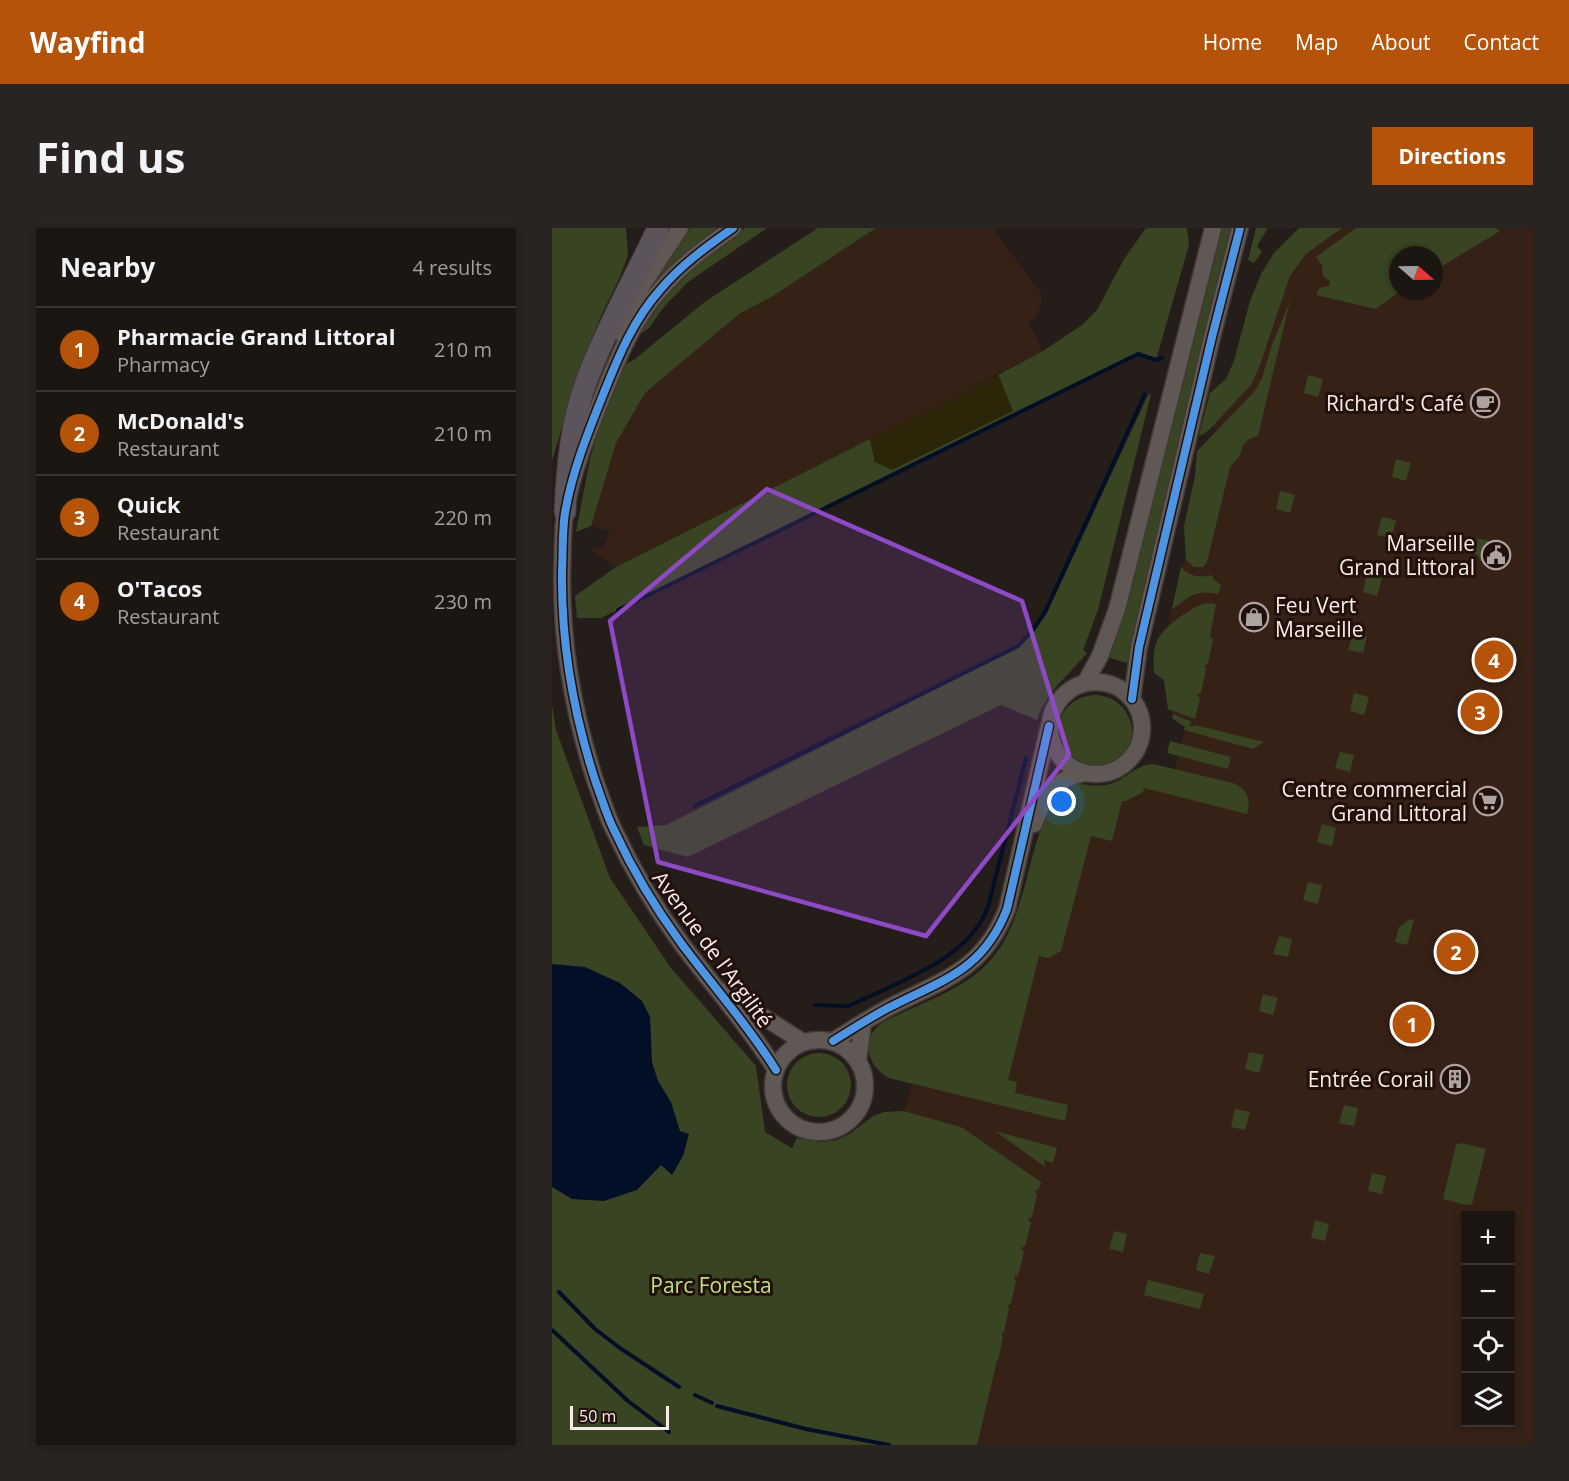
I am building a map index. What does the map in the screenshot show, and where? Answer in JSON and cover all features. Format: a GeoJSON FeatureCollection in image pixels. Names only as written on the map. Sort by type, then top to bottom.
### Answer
{"type":"FeatureCollection","features":[{"type":"Feature","properties":{"kind":"highway"},"geometry":{"type":"LineString","coordinates":[[565,512],[567,467],[574,424],[587,378],[619,306],[658,228]]}},
{"type":"Feature","properties":{"kind":"street"},"geometry":{"type":"LineString","coordinates":[[584,441],[605,371],[623,323],[641,287],[680,228]]}},
{"type":"Feature","properties":{"kind":"street","name":"Avenue de l'Argilité"},"geometry":{"type":"LineString","coordinates":[[733,228],[687,261],[659,291],[636,322],[621,351],[584,441],[565,512],[562,591],[565,652],[587,756],[613,830],[655,905],[682,944],[762,1047],[776,1070]]}},
{"type":"Feature","properties":{"kind":"street"},"geometry":{"type":"LineString","coordinates":[[1085,683],[1100,656],[1117,609],[1213,228]]}},
{"type":"Feature","properties":{"kind":"street"},"geometry":{"type":"LineString","coordinates":[[1131,699],[1139,647],[1240,228]]}},
{"type":"Feature","properties":{"kind":"street"},"geometry":{"type":"LineString","coordinates":[[833,1041],[876,1014],[969,965],[984,951],[1001,923],[1019,861],[1052,712],[1060,699],[1071,689],[1085,683],[1102,682],[1118,687],[1131,699],[1141,719],[1140,741],[1136,751],[1126,763],[1114,771],[1099,774],[1084,773],[1054,785],[1046,796],[1019,861]]}},
{"type":"Feature","properties":{"kind":"street"},"geometry":{"type":"LineString","coordinates":[[1049,726],[1051,742],[1058,756],[1070,767],[1084,773]]}},
{"type":"Feature","properties":{"kind":"street","name":"Avenue de l'Argilité"},"geometry":{"type":"LineString","coordinates":[[706,974],[746,1005],[803,1042]]}},
{"type":"Feature","properties":{"kind":"street"},"geometry":{"type":"LineString","coordinates":[[858,1060],[863,1023]]}},
{"type":"Feature","properties":{"kind":"street"},"geometry":{"type":"LineString","coordinates":[[833,1041],[858,1060],[862,1069],[866,1087],[861,1106],[844,1125],[820,1132],[807,1130],[787,1119],[778,1107],[773,1082],[776,1070],[787,1053],[803,1042],[833,1041]]}},
{"type":"Feature","properties":{"kind":"highlighted area"},"geometry":{"type":"Polygon","coordinates":[[[767,489],[1022,601],[1069,755],[926,936],[658,862],[610,621],[767,489]]]}},
{"type":"Feature","properties":{"kind":"shaded area"},"geometry":{"type":"Polygon","coordinates":[[[876,228],[994,228],[1041,293],[1042,303],[1039,311],[1035,318],[1028,321],[1043,351],[616,567],[590,550],[603,547],[610,532],[591,525],[616,443],[645,393],[739,314],[773,296],[876,228]]]}},
{"type":"Feature","properties":{"kind":"shaded area"},"geometry":{"type":"Polygon","coordinates":[[[1342,228],[1533,228],[1533,1445],[965,1445],[903,1119],[912,1084],[1001,1104],[1038,954],[1090,835],[1121,799],[1175,769],[1185,727],[1172,718],[1173,714],[1168,709],[1164,680],[1154,673],[1153,658],[1158,638],[1168,628],[1181,567],[1186,560],[1184,526],[1195,476],[1197,451],[1218,431],[1212,426],[1251,384],[1259,368],[1290,276],[1306,254],[1342,228]]]}},
{"type":"Feature","properties":{"kind":"green space"},"geometry":{"type":"Polygon","coordinates":[[[552,228],[626,228],[628,255],[586,353],[552,461],[552,228]]]}},
{"type":"Feature","properties":{"kind":"green space"},"geometry":{"type":"Polygon","coordinates":[[[691,228],[724,228],[649,293],[655,280],[691,228]]]}},
{"type":"Feature","properties":{"kind":"green space"},"geometry":{"type":"Polygon","coordinates":[[[745,228],[767,228],[688,282],[663,308],[649,328],[637,336],[670,290],[692,267],[745,228]]]}},
{"type":"Feature","properties":{"kind":"green space"},"geometry":{"type":"Polygon","coordinates":[[[818,228],[876,228],[773,296],[739,314],[645,393],[616,443],[591,526],[576,532],[590,459],[603,415],[623,366],[635,359],[706,301],[818,228]]]}},
{"type":"Feature","properties":{"kind":"green space"},"geometry":{"type":"Polygon","coordinates":[[[1146,228],[1187,228],[1189,245],[1156,360],[1138,354],[601,618],[577,618],[575,596],[616,567],[870,439],[875,462],[1013,411],[998,375],[1043,351],[1082,325],[1097,310],[1124,259],[1146,228]]]}},
{"type":"Feature","properties":{"kind":"green space"},"geometry":{"type":"Polygon","coordinates":[[[1220,228],[1234,228],[1127,663],[1107,657],[1130,591],[1220,228]]]}},
{"type":"Feature","properties":{"kind":"green space"},"geometry":{"type":"Polygon","coordinates":[[[1256,228],[1268,228],[1257,246],[1262,252],[1254,263],[1248,260],[1256,228]]]}},
{"type":"Feature","properties":{"kind":"green space"},"geometry":{"type":"Polygon","coordinates":[[[1299,228],[1342,228],[1306,254],[1290,276],[1259,368],[1251,385],[1208,431],[1199,435],[1210,393],[1226,379],[1234,361],[1250,301],[1261,274],[1274,253],[1299,228]]]}},
{"type":"Feature","properties":{"kind":"green space"},"geometry":{"type":"Polygon","coordinates":[[[1356,228],[1496,228],[1500,231],[1443,266],[1443,246],[1389,246],[1389,299],[1375,309],[1316,295],[1319,288],[1329,286],[1330,281],[1323,276],[1322,265],[1316,257],[1356,228]]]}},
{"type":"Feature","properties":{"kind":"green space"},"geometry":{"type":"Polygon","coordinates":[[[1290,301],[1258,436],[1249,439],[1243,445],[1240,455],[1230,467],[1207,562],[1203,567],[1194,567],[1186,560],[1184,526],[1195,476],[1197,451],[1254,392],[1262,378],[1272,345],[1290,301]]]}},
{"type":"Feature","properties":{"kind":"green space"},"geometry":{"type":"Polygon","coordinates":[[[1308,375],[1323,379],[1318,397],[1304,393],[1308,375]]]}},
{"type":"Feature","properties":{"kind":"green space"},"geometry":{"type":"Polygon","coordinates":[[[1151,394],[1098,610],[1083,650],[1087,653],[1052,692],[1037,720],[1001,705],[688,857],[644,845],[637,827],[666,825],[1018,648],[1032,634],[1047,613],[1148,395],[1151,394]]]}},
{"type":"Feature","properties":{"kind":"green space"},"geometry":{"type":"Polygon","coordinates":[[[1396,459],[1411,463],[1406,481],[1392,477],[1396,459]]]}},
{"type":"Feature","properties":{"kind":"green space"},"geometry":{"type":"Polygon","coordinates":[[[1280,491],[1295,495],[1290,513],[1276,509],[1280,491]]]}},
{"type":"Feature","properties":{"kind":"green space"},"geometry":{"type":"Polygon","coordinates":[[[1382,517],[1396,520],[1392,538],[1377,535],[1382,517]]]}},
{"type":"Feature","properties":{"kind":"green space"},"geometry":{"type":"Polygon","coordinates":[[[1477,538],[1490,541],[1485,562],[1480,561],[1474,553],[1477,538]]]}},
{"type":"Feature","properties":{"kind":"green space"},"geometry":{"type":"Polygon","coordinates":[[[1181,567],[1195,576],[1212,575],[1214,580],[1221,585],[1218,594],[1198,593],[1172,609],[1181,567]]]}},
{"type":"Feature","properties":{"kind":"green space"},"geometry":{"type":"Polygon","coordinates":[[[1367,574],[1382,578],[1377,596],[1363,592],[1367,574]]]}},
{"type":"Feature","properties":{"kind":"green space"},"geometry":{"type":"Polygon","coordinates":[[[1207,603],[1216,604],[1210,636],[1213,640],[1208,664],[1204,666],[1206,669],[1201,693],[1197,695],[1200,698],[1195,719],[1168,709],[1164,680],[1154,673],[1154,652],[1158,639],[1167,628],[1187,612],[1207,603]]]}},
{"type":"Feature","properties":{"kind":"green space"},"geometry":{"type":"Polygon","coordinates":[[[1353,633],[1367,636],[1363,653],[1348,650],[1353,633]]]}},
{"type":"Feature","properties":{"kind":"green space"},"geometry":{"type":"Polygon","coordinates":[[[1354,693],[1369,697],[1364,715],[1350,711],[1354,693]]]}},
{"type":"Feature","properties":{"kind":"green space"},"geometry":{"type":"Polygon","coordinates":[[[1095,695],[1109,698],[1121,706],[1129,718],[1132,732],[1129,746],[1121,758],[1109,766],[1095,769],[1081,766],[1069,758],[1061,746],[1058,732],[1061,718],[1069,706],[1081,698],[1095,695]]]}},
{"type":"Feature","properties":{"kind":"green space","name":"Parc Foresta"},"geometry":{"type":"Polygon","coordinates":[[[552,705],[556,730],[610,878],[671,968],[756,1066],[765,1132],[792,1148],[797,1138],[821,1142],[837,1140],[851,1133],[873,1116],[884,1112],[903,1111],[961,1127],[1041,1182],[1039,1189],[1035,1191],[1037,1195],[1032,1217],[1028,1219],[1031,1223],[1025,1246],[1021,1248],[1024,1252],[1018,1275],[1014,1277],[1016,1281],[1011,1303],[1007,1307],[1009,1309],[1004,1332],[1001,1335],[1003,1337],[998,1360],[995,1363],[977,1445],[552,1445],[552,705]]]}},
{"type":"Feature","properties":{"kind":"green space"},"geometry":{"type":"Polygon","coordinates":[[[1173,714],[1192,722],[1191,727],[1195,725],[1264,742],[1253,749],[1184,730],[1185,727],[1172,718],[1173,714]]]}},
{"type":"Feature","properties":{"kind":"green space"},"geometry":{"type":"Polygon","coordinates":[[[1170,741],[1231,757],[1228,769],[1167,753],[1170,741]]]}},
{"type":"Feature","properties":{"kind":"green space"},"geometry":{"type":"Polygon","coordinates":[[[1340,752],[1354,755],[1350,772],[1335,768],[1340,752]]]}},
{"type":"Feature","properties":{"kind":"green space"},"geometry":{"type":"Polygon","coordinates":[[[1153,764],[1233,783],[1247,796],[1249,804],[1247,814],[1144,788],[1143,792],[1122,801],[1112,841],[1091,836],[1061,951],[1048,958],[1039,956],[1008,1080],[1017,1082],[1015,1093],[1068,1105],[1065,1121],[889,1078],[876,1068],[868,1047],[872,1033],[878,1026],[954,988],[982,969],[996,954],[1006,937],[1021,900],[1043,823],[1062,787],[1066,783],[1110,784],[1141,767],[1153,764]]]}},
{"type":"Feature","properties":{"kind":"green space"},"geometry":{"type":"Polygon","coordinates":[[[1322,824],[1336,828],[1332,846],[1317,842],[1322,824]]]}},
{"type":"Feature","properties":{"kind":"green space"},"geometry":{"type":"Polygon","coordinates":[[[1308,882],[1322,885],[1318,904],[1303,900],[1308,882]]]}},
{"type":"Feature","properties":{"kind":"green space"},"geometry":{"type":"Polygon","coordinates":[[[1410,919],[1414,920],[1407,945],[1395,942],[1399,927],[1410,919]]]}},
{"type":"Feature","properties":{"kind":"green space"},"geometry":{"type":"Polygon","coordinates":[[[1279,936],[1292,939],[1288,957],[1273,954],[1279,936]]]}},
{"type":"Feature","properties":{"kind":"green space"},"geometry":{"type":"Polygon","coordinates":[[[1263,994],[1278,998],[1273,1015],[1259,1011],[1263,994]]]}},
{"type":"Feature","properties":{"kind":"green space"},"geometry":{"type":"Polygon","coordinates":[[[1249,1052],[1264,1055],[1259,1073],[1245,1069],[1249,1052]]]}},
{"type":"Feature","properties":{"kind":"green space"},"geometry":{"type":"Polygon","coordinates":[[[813,1053],[825,1053],[842,1062],[849,1073],[851,1085],[849,1097],[842,1108],[825,1117],[813,1117],[801,1112],[792,1103],[787,1091],[787,1079],[792,1067],[801,1058],[813,1053]]]}},
{"type":"Feature","properties":{"kind":"green space"},"geometry":{"type":"Polygon","coordinates":[[[1344,1105],[1358,1108],[1354,1126],[1339,1123],[1344,1105]]]}},
{"type":"Feature","properties":{"kind":"green space"},"geometry":{"type":"Polygon","coordinates":[[[1235,1109],[1250,1112],[1245,1130],[1231,1127],[1235,1109]]]}},
{"type":"Feature","properties":{"kind":"green space"},"geometry":{"type":"Polygon","coordinates":[[[995,1131],[1057,1148],[1053,1163],[1044,1160],[1045,1167],[995,1131]]]}},
{"type":"Feature","properties":{"kind":"green space"},"geometry":{"type":"Polygon","coordinates":[[[1461,1143],[1486,1149],[1472,1204],[1466,1205],[1443,1199],[1456,1145],[1461,1143]]]}},
{"type":"Feature","properties":{"kind":"green space"},"geometry":{"type":"Polygon","coordinates":[[[1372,1173],[1386,1176],[1382,1194],[1368,1191],[1372,1173]]]}},
{"type":"Feature","properties":{"kind":"green space"},"geometry":{"type":"Polygon","coordinates":[[[1315,1220],[1329,1224],[1325,1241],[1311,1238],[1315,1220]]]}},
{"type":"Feature","properties":{"kind":"green space"},"geometry":{"type":"Polygon","coordinates":[[[1114,1231],[1127,1234],[1123,1252],[1109,1249],[1114,1231]]]}},
{"type":"Feature","properties":{"kind":"green space"},"geometry":{"type":"Polygon","coordinates":[[[1200,1253],[1215,1256],[1209,1274],[1196,1270],[1200,1253]]]}},
{"type":"Feature","properties":{"kind":"green space"},"geometry":{"type":"Polygon","coordinates":[[[1148,1280],[1204,1294],[1200,1309],[1144,1295],[1148,1280]]]}},
{"type":"Feature","properties":{"kind":"sand"},"geometry":{"type":"Polygon","coordinates":[[[998,375],[1013,411],[892,470],[875,462],[870,439],[998,375]]]}},
{"type":"Feature","properties":{"kind":"water"},"geometry":{"type":"Polygon","coordinates":[[[552,964],[585,967],[620,983],[642,1001],[650,1017],[652,1062],[658,1081],[671,1102],[680,1131],[689,1134],[683,1156],[672,1175],[661,1165],[637,1190],[604,1201],[572,1199],[552,1187],[552,964]]]}},
{"type":"Feature","properties":{"kind":"waterway"},"geometry":{"type":"LineString","coordinates":[[618,610],[1138,354],[1156,360],[1162,358]]}},
{"type":"Feature","properties":{"kind":"waterway"},"geometry":{"type":"LineString","coordinates":[[695,806],[1018,646],[1045,612],[1145,394]]}},
{"type":"Feature","properties":{"kind":"waterway"},"geometry":{"type":"LineString","coordinates":[[815,1005],[848,1006],[853,1004],[931,966],[966,941],[979,925],[988,907],[1026,758]]}},
{"type":"Feature","properties":{"kind":"waterway"},"geometry":{"type":"LineString","coordinates":[[559,1292],[595,1329],[679,1387]]}},
{"type":"Feature","properties":{"kind":"waterway"},"geometry":{"type":"LineString","coordinates":[[552,1330],[628,1401],[669,1432]]}},
{"type":"Feature","properties":{"kind":"waterway"},"geometry":{"type":"LineString","coordinates":[[695,1395],[712,1403]]}},
{"type":"Feature","properties":{"kind":"waterway"},"geometry":{"type":"LineString","coordinates":[[717,1406],[806,1429],[889,1445]]}},
{"type":"Feature","properties":{"kind":"cycle path"},"geometry":{"type":"LineString","coordinates":[[733,228],[676,272],[642,313],[622,351],[587,435],[568,497],[563,527],[562,598],[566,652],[575,704],[588,757],[612,826],[637,875],[663,917],[754,1037],[776,1070]]}},
{"type":"Feature","properties":{"kind":"cycle path"},"geometry":{"type":"LineString","coordinates":[[1132,699],[1139,647],[1240,228]]}},
{"type":"Feature","properties":{"kind":"cycle path"},"geometry":{"type":"LineString","coordinates":[[833,1041],[881,1012],[943,981],[973,960],[986,947],[1007,909],[1049,726]]}},
{"type":"Feature","properties":{"kind":"place","name":"Richard's Café"},"geometry":{"type":"Point","coordinates":[1485,403]}},
{"type":"Feature","properties":{"kind":"place","name":"Marseille Grand Littoral"},"geometry":{"type":"Point","coordinates":[1496,555]}},
{"type":"Feature","properties":{"kind":"place","name":"Feu Vert Marseille"},"geometry":{"type":"Point","coordinates":[1254,617]}},
{"type":"Feature","properties":{"kind":"place","name":"O'Tacos"},"geometry":{"type":"Point","coordinates":[1494,660]}},
{"type":"Feature","properties":{"kind":"place","name":"Quick"},"geometry":{"type":"Point","coordinates":[1480,712]}},
{"type":"Feature","properties":{"kind":"place","name":"Centre commercial Grand Littoral"},"geometry":{"type":"Point","coordinates":[1488,801]}},
{"type":"Feature","properties":{"kind":"place","name":"McDonald's"},"geometry":{"type":"Point","coordinates":[1456,952]}},
{"type":"Feature","properties":{"kind":"place","name":"Pharmacie Grand Littoral"},"geometry":{"type":"Point","coordinates":[1412,1024]}},
{"type":"Feature","properties":{"kind":"place","name":"Entrée Corail"},"geometry":{"type":"Point","coordinates":[1455,1079]}}]}
